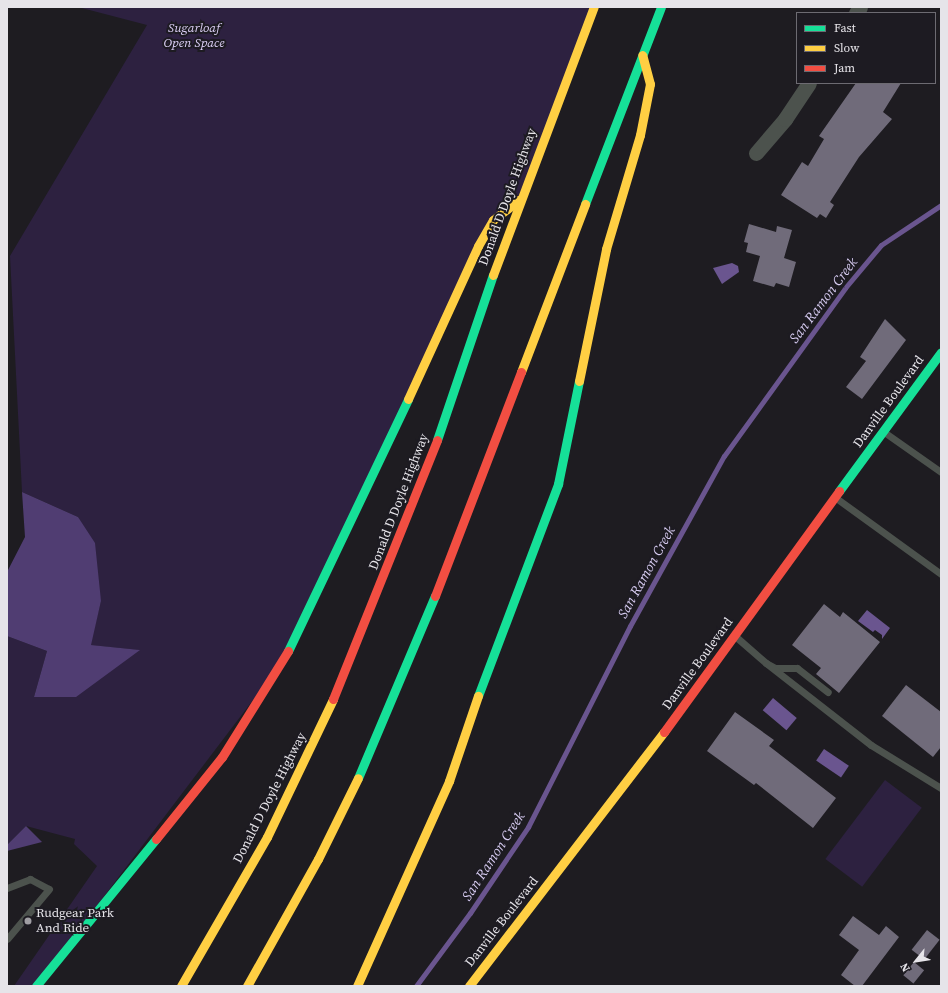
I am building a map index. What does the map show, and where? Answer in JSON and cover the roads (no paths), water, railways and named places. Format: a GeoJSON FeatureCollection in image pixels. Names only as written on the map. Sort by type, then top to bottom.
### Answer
{"type":"FeatureCollection","features":[{"type":"Feature","properties":{"kind":"main road","name":"Donald D Doyle Highway"},"geometry":{"type":"LineString","coordinates":[[181,986],[213,933],[267,837],[312,746],[356,646],[436,442],[519,200],[594,7]]}},
{"type":"Feature","properties":{"kind":"main road"},"geometry":{"type":"LineString","coordinates":[[247,986],[262,961],[365,765],[408,666],[661,7]]}},
{"type":"Feature","properties":{"kind":"main road"},"geometry":{"type":"LineString","coordinates":[[357,986],[449,781],[501,629],[558,484],[606,249],[640,135],[650,84],[642,55]]}},
{"type":"Feature","properties":{"kind":"main road"},"geometry":{"type":"LineString","coordinates":[[36,986],[222,757],[262,695],[322,585],[478,246],[494,220],[519,200]]}},
{"type":"Feature","properties":{"kind":"main road","name":"Danville Boulevard"},"geometry":{"type":"LineString","coordinates":[[469,986],[734,636],[941,353]]}},
{"type":"Feature","properties":{"kind":"street"},"geometry":{"type":"LineString","coordinates":[[756,153],[785,119],[808,84]]}},
{"type":"Feature","properties":{"kind":"lane"},"geometry":{"type":"LineString","coordinates":[[883,432],[941,472]]}},
{"type":"Feature","properties":{"kind":"lane"},"geometry":{"type":"LineString","coordinates":[[836,498],[941,574]]}},
{"type":"Feature","properties":{"kind":"lane"},"geometry":{"type":"LineString","coordinates":[[734,636],[766,663],[871,745],[941,788]]}},
{"type":"Feature","properties":{"kind":"lane"},"geometry":{"type":"LineString","coordinates":[[766,663],[776,668],[797,668],[828,692]]}},
{"type":"Feature","properties":{"kind":"lane"},"geometry":{"type":"LineString","coordinates":[[7,888],[30,880],[49,889],[7,939]]}},
{"type":"Feature","properties":{"kind":"waterway","name":"San Ramon Creek"},"geometry":{"type":"LineString","coordinates":[[416,986],[470,913],[528,827],[630,626],[724,456],[845,288],[881,245],[941,205]]}},
{"type":"Feature","properties":{"kind":"place","name":"Rudgear Park And Ride"},"geometry":{"type":"Point","coordinates":[28,921]}},
{"type":"Feature","properties":{"kind":"park label","name":"Sugarloaf Open Space"},"geometry":{"type":"Point","coordinates":[194,36]}}]}
